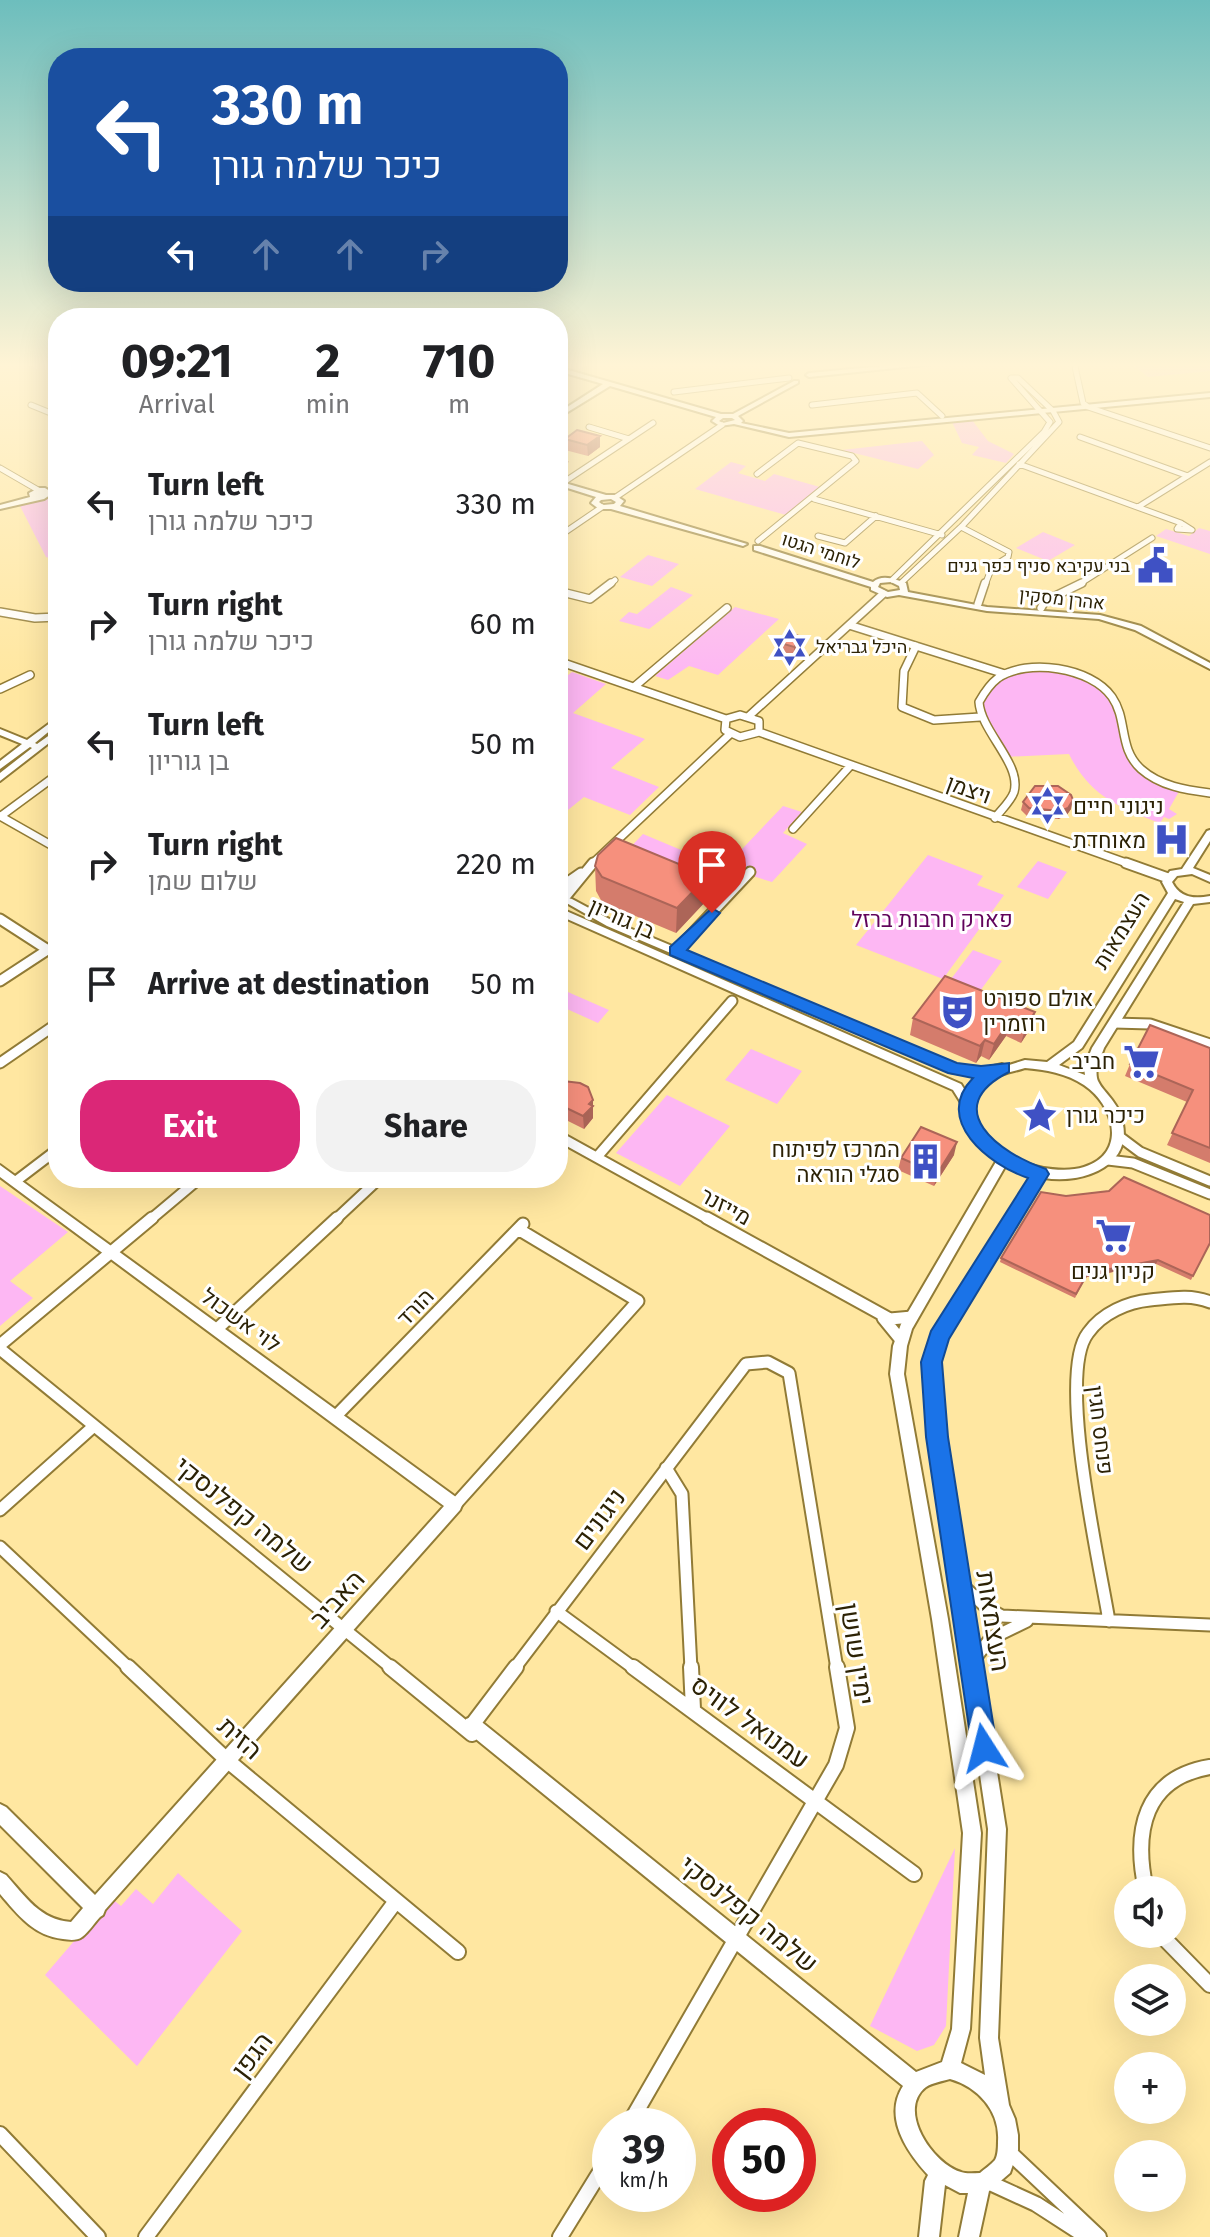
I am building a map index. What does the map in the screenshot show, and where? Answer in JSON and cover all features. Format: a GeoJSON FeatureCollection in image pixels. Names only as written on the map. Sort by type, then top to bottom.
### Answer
{"type":"FeatureCollection","features":[{"type":"Feature","properties":{"kind":"main road"},"geometry":{"type":"LineString","coordinates":[[568,490],[600,502]]}},
{"type":"Feature","properties":{"kind":"main road"},"geometry":{"type":"LineString","coordinates":[[0,507],[48,491]]}},
{"type":"Feature","properties":{"kind":"main road","name":"לוחמי הגטו"},"geometry":{"type":"LineString","coordinates":[[600,502],[617,502],[876,583]]}},
{"type":"Feature","properties":{"kind":"main road"},"geometry":{"type":"LineString","coordinates":[[876,583],[900,586]]}},
{"type":"Feature","properties":{"kind":"main road"},"geometry":{"type":"LineString","coordinates":[[876,583],[883,594],[900,586]]}},
{"type":"Feature","properties":{"kind":"main road","name":"אהרן מסקין"},"geometry":{"type":"LineString","coordinates":[[900,586],[978,604],[1104,612],[1146,624],[1210,658]]}},
{"type":"Feature","properties":{"kind":"main road","name":"אהרן מסקין"},"geometry":{"type":"LineString","coordinates":[[900,586],[987,609],[1100,617],[1138,628],[1210,666]]}},
{"type":"Feature","properties":{"kind":"main road"},"geometry":{"type":"LineString","coordinates":[[0,778],[48,729]]}},
{"type":"Feature","properties":{"kind":"main road"},"geometry":{"type":"LineString","coordinates":[[0,734],[30,746]]}},
{"type":"Feature","properties":{"kind":"main road"},"geometry":{"type":"LineString","coordinates":[[0,766],[48,737]]}},
{"type":"Feature","properties":{"kind":"main road"},"geometry":{"type":"LineString","coordinates":[[1210,833],[1186,871],[1168,878],[1173,893],[1190,901],[1210,899]]}},
{"type":"Feature","properties":{"kind":"main road"},"geometry":{"type":"LineString","coordinates":[[1186,871],[1209,878],[1210,864]]}},
{"type":"Feature","properties":{"kind":"main road","name":"העצמאות"},"geometry":{"type":"LineString","coordinates":[[1050,1066],[1078,1045],[1173,893]]}},
{"type":"Feature","properties":{"kind":"main road","name":"בן גוריון"},"geometry":{"type":"LineString","coordinates":[[568,899],[579,909],[954,1069],[981,1073],[1002,1068]]}},
{"type":"Feature","properties":{"kind":"main road","name":"העצמאות"},"geometry":{"type":"LineString","coordinates":[[1092,1084],[1090,1068],[1114,1023],[1190,901]]}},
{"type":"Feature","properties":{"kind":"main road","name":"בן גוריון"},"geometry":{"type":"LineString","coordinates":[[568,916],[957,1087],[968,1104]]}},
{"type":"Feature","properties":{"kind":"main road"},"geometry":{"type":"LineString","coordinates":[[1025,1064],[1050,1066],[1092,1084],[1114,1109],[1120,1137],[1108,1160],[1078,1173],[1040,1174],[1003,1160],[975,1134],[968,1104],[973,1089],[985,1076],[1002,1068],[1025,1064]]}},
{"type":"Feature","properties":{"kind":"main road"},"geometry":{"type":"LineString","coordinates":[[950,2069],[961,2029],[972,1833],[940,1619],[897,1374],[901,1340],[912,1317],[1003,1160]]}},
{"type":"Feature","properties":{"kind":"main road","name":"לוי אשכול"},"geometry":{"type":"LineString","coordinates":[[0,1170],[455,1505]]}},
{"type":"Feature","properties":{"kind":"main road","name":"העצמאות"},"geometry":{"type":"LineString","coordinates":[[1000,2104],[989,2038],[997,1829],[937,1437],[932,1362],[939,1337],[1040,1174]]}},
{"type":"Feature","properties":{"kind":"main road","name":"האביב"},"geometry":{"type":"LineString","coordinates":[[0,1881],[53,1932],[75,1931],[455,1505]]}},
{"type":"Feature","properties":{"kind":"main road","name":"שלמה קפלנסקי"},"geometry":{"type":"LineString","coordinates":[[472,1725],[917,2085]]}},
{"type":"Feature","properties":{"kind":"main road"},"geometry":{"type":"LineString","coordinates":[[0,1813],[97,1909]]}},
{"type":"Feature","properties":{"kind":"main road"},"geometry":{"type":"LineString","coordinates":[[950,2069],[978,2078],[1000,2104],[1006,2123],[1008,2151],[999,2173],[984,2187],[964,2192],[935,2181],[912,2151],[907,2132],[906,2114],[917,2085],[926,2076],[950,2069]]}},
{"type":"Feature","properties":{"kind":"main road"},"geometry":{"type":"LineString","coordinates":[[929,2237],[935,2181]]}},
{"type":"Feature","properties":{"kind":"main road"},"geometry":{"type":"LineString","coordinates":[[969,2237],[984,2187]]}},
{"type":"Feature","properties":{"kind":"street"},"geometry":{"type":"LineString","coordinates":[[568,480],[588,466]]}},
{"type":"Feature","properties":{"kind":"street"},"geometry":{"type":"LineString","coordinates":[[617,502],[662,466]]}},
{"type":"Feature","properties":{"kind":"street"},"geometry":{"type":"LineString","coordinates":[[757,474],[767,466]]}},
{"type":"Feature","properties":{"kind":"street"},"geometry":{"type":"LineString","coordinates":[[753,543],[814,499],[850,466]]}},
{"type":"Feature","properties":{"kind":"street"},"geometry":{"type":"LineString","coordinates":[[900,586],[940,534],[1008,466]]}},
{"type":"Feature","properties":{"kind":"street"},"geometry":{"type":"LineString","coordinates":[[900,586],[1018,466]]}},
{"type":"Feature","properties":{"kind":"street"},"geometry":{"type":"LineString","coordinates":[[1027,466],[1182,523]]}},
{"type":"Feature","properties":{"kind":"street"},"geometry":{"type":"LineString","coordinates":[[1161,466],[1188,476]]}},
{"type":"Feature","properties":{"kind":"street"},"geometry":{"type":"LineString","coordinates":[[1138,507],[1203,466]]}},
{"type":"Feature","properties":{"kind":"street"},"geometry":{"type":"LineString","coordinates":[[0,468],[40,493]]}},
{"type":"Feature","properties":{"kind":"street"},"geometry":{"type":"LineString","coordinates":[[814,499],[949,538]]}},
{"type":"Feature","properties":{"kind":"street"},"geometry":{"type":"LineString","coordinates":[[568,529],[600,502]]}},
{"type":"Feature","properties":{"kind":"street"},"geometry":{"type":"LineString","coordinates":[[818,536],[845,543],[876,516]]}},
{"type":"Feature","properties":{"kind":"street"},"geometry":{"type":"LineString","coordinates":[[961,527],[1009,552],[1008,557],[991,564],[978,604]]}},
{"type":"Feature","properties":{"kind":"street"},"geometry":{"type":"LineString","coordinates":[[1041,608],[1045,601],[1082,583],[1152,538]]}},
{"type":"Feature","properties":{"kind":"street"},"geometry":{"type":"LineString","coordinates":[[568,594],[590,599],[615,580]]}},
{"type":"Feature","properties":{"kind":"street"},"geometry":{"type":"LineString","coordinates":[[568,664],[726,719],[749,716],[883,594]]}},
{"type":"Feature","properties":{"kind":"street"},"geometry":{"type":"LineString","coordinates":[[634,687],[727,608]]}},
{"type":"Feature","properties":{"kind":"street"},"geometry":{"type":"LineString","coordinates":[[0,612],[48,617]]}},
{"type":"Feature","properties":{"kind":"street"},"geometry":{"type":"LineString","coordinates":[[849,625],[1005,674],[1053,670],[1077,673],[1111,695],[1118,708],[1119,734],[1126,752],[1141,769],[1171,786],[1210,793]]}},
{"type":"Feature","properties":{"kind":"street"},"geometry":{"type":"LineString","coordinates":[[916,646],[904,671],[902,707],[934,720],[980,717]]}},
{"type":"Feature","properties":{"kind":"street"},"geometry":{"type":"LineString","coordinates":[[995,818],[1014,793],[1015,778],[980,717],[979,702],[989,687],[1005,674]]}},
{"type":"Feature","properties":{"kind":"street"},"geometry":{"type":"LineString","coordinates":[[0,689],[30,675]]}},
{"type":"Feature","properties":{"kind":"street"},"geometry":{"type":"LineString","coordinates":[[726,719],[723,726],[730,734],[747,737],[759,732],[762,724],[749,716]]}},
{"type":"Feature","properties":{"kind":"street","name":"ויצמן"},"geometry":{"type":"LineString","coordinates":[[759,732],[1168,878]]}},
{"type":"Feature","properties":{"kind":"street"},"geometry":{"type":"LineString","coordinates":[[568,888],[730,734]]}},
{"type":"Feature","properties":{"kind":"street"},"geometry":{"type":"LineString","coordinates":[[793,829],[851,765]]}},
{"type":"Feature","properties":{"kind":"street"},"geometry":{"type":"LineString","coordinates":[[48,781],[0,816],[48,843]]}},
{"type":"Feature","properties":{"kind":"street"},"geometry":{"type":"LineString","coordinates":[[676,951],[750,872]]}},
{"type":"Feature","properties":{"kind":"street"},"geometry":{"type":"LineString","coordinates":[[0,919],[48,950],[0,981]]}},
{"type":"Feature","properties":{"kind":"street"},"geometry":{"type":"LineString","coordinates":[[597,1157],[732,1001]]}},
{"type":"Feature","properties":{"kind":"street"},"geometry":{"type":"LineString","coordinates":[[1114,1023],[1150,1024],[1210,1044]]}},
{"type":"Feature","properties":{"kind":"street"},"geometry":{"type":"LineString","coordinates":[[0,1063],[48,1030]]}},
{"type":"Feature","properties":{"kind":"street"},"geometry":{"type":"LineString","coordinates":[[1120,1137],[1140,1152],[1210,1181]]}},
{"type":"Feature","properties":{"kind":"street","name":"מייזנר"},"geometry":{"type":"LineString","coordinates":[[568,1141],[890,1319],[912,1317]]}},
{"type":"Feature","properties":{"kind":"street"},"geometry":{"type":"LineString","coordinates":[[16,1181],[48,1157]]}},
{"type":"Feature","properties":{"kind":"street"},"geometry":{"type":"LineString","coordinates":[[1108,1160],[1133,1163],[1210,1194]]}},
{"type":"Feature","properties":{"kind":"street"},"geometry":{"type":"LineString","coordinates":[[0,1347],[188,1188]]}},
{"type":"Feature","properties":{"kind":"street"},"geometry":{"type":"LineString","coordinates":[[217,1329],[369,1188]]}},
{"type":"Feature","properties":{"kind":"street","name":"האביב"},"geometry":{"type":"LineString","coordinates":[[455,1505],[638,1301],[521,1227]]}},
{"type":"Feature","properties":{"kind":"street","name":"הורד"},"geometry":{"type":"LineString","coordinates":[[335,1417],[521,1227]]}},
{"type":"Feature","properties":{"kind":"street","name":"פנחס חגין"},"geometry":{"type":"LineString","coordinates":[[1109,1621],[1076,1411],[1075,1368],[1087,1333],[1127,1302],[1195,1296],[1210,1302]]}},
{"type":"Feature","properties":{"kind":"street","name":"מייזנר"},"geometry":{"type":"LineString","coordinates":[[875,1311],[901,1340]]}},
{"type":"Feature","properties":{"kind":"street","name":"שלמה קפלנסקי"},"geometry":{"type":"LineString","coordinates":[[0,1347],[529,1780]]}},
{"type":"Feature","properties":{"kind":"street","name":"ניגונים"},"geometry":{"type":"LineString","coordinates":[[472,1725],[746,1364],[759,1360],[772,1362]]}},
{"type":"Feature","properties":{"kind":"street","name":"ימין שושן"},"geometry":{"type":"LineString","coordinates":[[639,2108],[739,1939],[836,1765],[847,1728],[789,1373],[772,1362]]}},
{"type":"Feature","properties":{"kind":"street"},"geometry":{"type":"LineString","coordinates":[[0,1510],[94,1426]]}},
{"type":"Feature","properties":{"kind":"street"},"geometry":{"type":"LineString","coordinates":[[666,1468],[682,1494],[693,1709]]}},
{"type":"Feature","properties":{"kind":"street","name":"הזית"},"geometry":{"type":"LineString","coordinates":[[0,1547],[228,1761],[458,1952]]}},
{"type":"Feature","properties":{"kind":"street"},"geometry":{"type":"LineString","coordinates":[[959,1581],[987,1608],[1002,1616],[1030,1620],[1210,1625]]}},
{"type":"Feature","properties":{"kind":"street","name":"עמנואל לוויס"},"geometry":{"type":"LineString","coordinates":[[556,1611],[816,1798],[914,1874]]}},
{"type":"Feature","properties":{"kind":"street"},"geometry":{"type":"LineString","coordinates":[[972,1666],[981,1646],[994,1633],[1030,1620]]}},
{"type":"Feature","properties":{"kind":"street"},"geometry":{"type":"LineString","coordinates":[[1142,1876],[1147,1815],[1164,1783],[1194,1769],[1210,1767]]}},
{"type":"Feature","properties":{"kind":"street","name":"הגפן"},"geometry":{"type":"LineString","coordinates":[[146,2237],[396,1901]]}},
{"type":"Feature","properties":{"kind":"street"},"geometry":{"type":"LineString","coordinates":[[1174,1948],[1210,1985]]}},
{"type":"Feature","properties":{"kind":"street"},"geometry":{"type":"LineString","coordinates":[[0,2134],[98,2237]]}},
{"type":"Feature","properties":{"kind":"street"},"geometry":{"type":"LineString","coordinates":[[1008,2151],[1023,2169],[1099,2237]]}},
{"type":"Feature","properties":{"kind":"street"},"geometry":{"type":"LineString","coordinates":[[560,2237],[592,2185]]}},
{"type":"Feature","properties":{"kind":"street"},"geometry":{"type":"LineString","coordinates":[[984,2187],[1036,2204],[1087,2237]]}},
{"type":"Feature","properties":{"kind":"green space"},"geometry":{"type":"Polygon","coordinates":[[[725,466],[746,466],[738,473],[765,481],[774,474],[820,487],[786,515],[695,489],[725,466]]]}},
{"type":"Feature","properties":{"kind":"green space"},"geometry":{"type":"Polygon","coordinates":[[[48,497],[48,558],[46,557],[20,506],[48,497]]]}},
{"type":"Feature","properties":{"kind":"green space"},"geometry":{"type":"Polygon","coordinates":[[[1199,528],[1210,531],[1210,554],[1156,536],[1166,529],[1189,536],[1199,528]]]}},
{"type":"Feature","properties":{"kind":"green space"},"geometry":{"type":"Polygon","coordinates":[[[1043,532],[1075,545],[1048,561],[1016,548],[1043,532]]]}},
{"type":"Feature","properties":{"kind":"green space"},"geometry":{"type":"Polygon","coordinates":[[[648,555],[679,564],[652,586],[620,577],[648,555]]]}},
{"type":"Feature","properties":{"kind":"green space"},"geometry":{"type":"Polygon","coordinates":[[[671,587],[693,595],[649,629],[619,621],[629,612],[637,614],[671,587]]]}},
{"type":"Feature","properties":{"kind":"green space"},"geometry":{"type":"Polygon","coordinates":[[[735,607],[779,619],[718,675],[689,666],[668,680],[655,676],[735,607]]]}},
{"type":"Feature","properties":{"kind":"green space"},"geometry":{"type":"Polygon","coordinates":[[[1035,670],[1077,673],[1111,695],[1125,744],[1135,762],[1181,788],[1169,809],[1177,814],[1169,819],[1164,817],[1160,823],[1118,805],[1086,780],[1069,754],[1004,757],[979,702],[1005,674],[1035,670]]]}},
{"type":"Feature","properties":{"kind":"green space"},"geometry":{"type":"Polygon","coordinates":[[[572,672],[606,684],[573,713],[645,739],[611,768],[659,787],[630,815],[584,797],[568,810],[568,675],[572,672]]]}},
{"type":"Feature","properties":{"kind":"green space"},"geometry":{"type":"Polygon","coordinates":[[[783,806],[802,812],[783,833],[807,844],[772,882],[743,873],[722,897],[622,856],[643,834],[724,868],[783,806]]]}},
{"type":"Feature","properties":{"kind":"green space","name":"פארק חרבות ברזל"},"geometry":{"type":"Polygon","coordinates":[[[928,855],[983,876],[977,885],[1004,895],[943,979],[856,945],[928,855]]]}},
{"type":"Feature","properties":{"kind":"green space"},"geometry":{"type":"Polygon","coordinates":[[[1038,861],[1067,872],[1048,899],[1017,887],[1038,861]]]}},
{"type":"Feature","properties":{"kind":"green space"},"geometry":{"type":"Polygon","coordinates":[[[973,950],[1002,961],[980,991],[951,979],[973,950]]]}},
{"type":"Feature","properties":{"kind":"green space"},"geometry":{"type":"Polygon","coordinates":[[[568,992],[609,1010],[598,1023],[568,1010],[568,992]]]}},
{"type":"Feature","properties":{"kind":"green space"},"geometry":{"type":"Polygon","coordinates":[[[751,1049],[802,1071],[777,1104],[725,1080],[751,1049]]]}},
{"type":"Feature","properties":{"kind":"green space"},"geometry":{"type":"Polygon","coordinates":[[[667,1095],[730,1126],[680,1186],[616,1153],[667,1095]]]}},
{"type":"Feature","properties":{"kind":"green space"},"geometry":{"type":"Polygon","coordinates":[[[0,1186],[68,1232],[10,1281],[33,1298],[0,1326],[0,1186]]]}},
{"type":"Feature","properties":{"kind":"green space"},"geometry":{"type":"Polygon","coordinates":[[[955,1848],[946,2026],[934,2045],[917,2051],[870,2026],[955,1848]]]}},
{"type":"Feature","properties":{"kind":"green space"},"geometry":{"type":"Polygon","coordinates":[[[178,1873],[242,1931],[137,2066],[45,1975],[111,1898],[121,1906],[136,1889],[153,1904],[178,1873]]]}},
{"type":"Feature","properties":{"kind":"building"},"geometry":{"type":"Polygon","coordinates":[[[787,632],[805,638],[794,647],[777,642],[787,632]]]}},
{"type":"Feature","properties":{"kind":"building"},"geometry":{"type":"Polygon","coordinates":[[[1035,786],[1058,786],[1073,800],[1068,808],[1060,811],[1029,808],[1023,802],[1035,786]]]}},
{"type":"Feature","properties":{"kind":"building"},"geometry":{"type":"Polygon","coordinates":[[[616,838],[708,876],[677,908],[602,877],[595,866],[598,855],[616,838]]]}},
{"type":"Feature","properties":{"kind":"building"},"geometry":{"type":"Polygon","coordinates":[[[945,976],[1035,1012],[1026,1026],[1010,1020],[994,1044],[985,1040],[980,1046],[913,1018],[945,976]]]}},
{"type":"Feature","properties":{"kind":"building"},"geometry":{"type":"Polygon","coordinates":[[[1150,1025],[1210,1048],[1210,1148],[1172,1133],[1193,1090],[1130,1064],[1150,1025]]]}},
{"type":"Feature","properties":{"kind":"building"},"geometry":{"type":"Polygon","coordinates":[[[568,1082],[588,1087],[593,1100],[589,1104],[593,1106],[583,1116],[568,1109],[568,1082]]]}},
{"type":"Feature","properties":{"kind":"building"},"geometry":{"type":"Polygon","coordinates":[[[921,1127],[957,1142],[937,1174],[901,1158],[921,1127]]]}},
{"type":"Feature","properties":{"kind":"building","name":"קניון גנים"},"geometry":{"type":"Polygon","coordinates":[[[1124,1177],[1210,1215],[1210,1243],[1193,1276],[1158,1260],[1088,1273],[1076,1294],[1001,1258],[1041,1192],[1066,1196],[1109,1191],[1124,1177]]]}},
{"type":"Feature","properties":{"kind":"place","name":"בני עקיבא סניף כפר גנים"},"geometry":{"type":"Point","coordinates":[1156,566]}},
{"type":"Feature","properties":{"kind":"place","name":"היכל גבריאל"},"geometry":{"type":"Point","coordinates":[790,647]}},
{"type":"Feature","properties":{"kind":"place","name":"ניגוני חיים"},"geometry":{"type":"Point","coordinates":[1047,806]}},
{"type":"Feature","properties":{"kind":"place","name":"מאוחדת"},"geometry":{"type":"Point","coordinates":[1172,840]}},
{"type":"Feature","properties":{"kind":"place","name":"אולם ספורט רוזמרין"},"geometry":{"type":"Point","coordinates":[957,1011]}},
{"type":"Feature","properties":{"kind":"place","name":"חביב"},"geometry":{"type":"Point","coordinates":[1141,1061]}},
{"type":"Feature","properties":{"kind":"place","name":"כיכר גורן"},"geometry":{"type":"Point","coordinates":[1040,1115]}},
{"type":"Feature","properties":{"kind":"place","name":"המרכז לפיתוח סגלי הוראה"},"geometry":{"type":"Point","coordinates":[926,1162]}},
{"type":"Feature","properties":{"kind":"place","name":"קניון גנים"},"geometry":{"type":"Point","coordinates":[1113,1235]}},
{"type":"Feature","properties":{"kind":"route"},"geometry":{"type":"LineString","coordinates":[[712,913],[676,951],[954,1069],[981,1073],[1002,1068],[985,1076],[973,1089],[968,1104],[969,1119],[975,1134],[987,1148],[1014,1166],[1040,1174],[1027,1190],[939,1337],[932,1362],[937,1437],[984,1748]]}}]}
